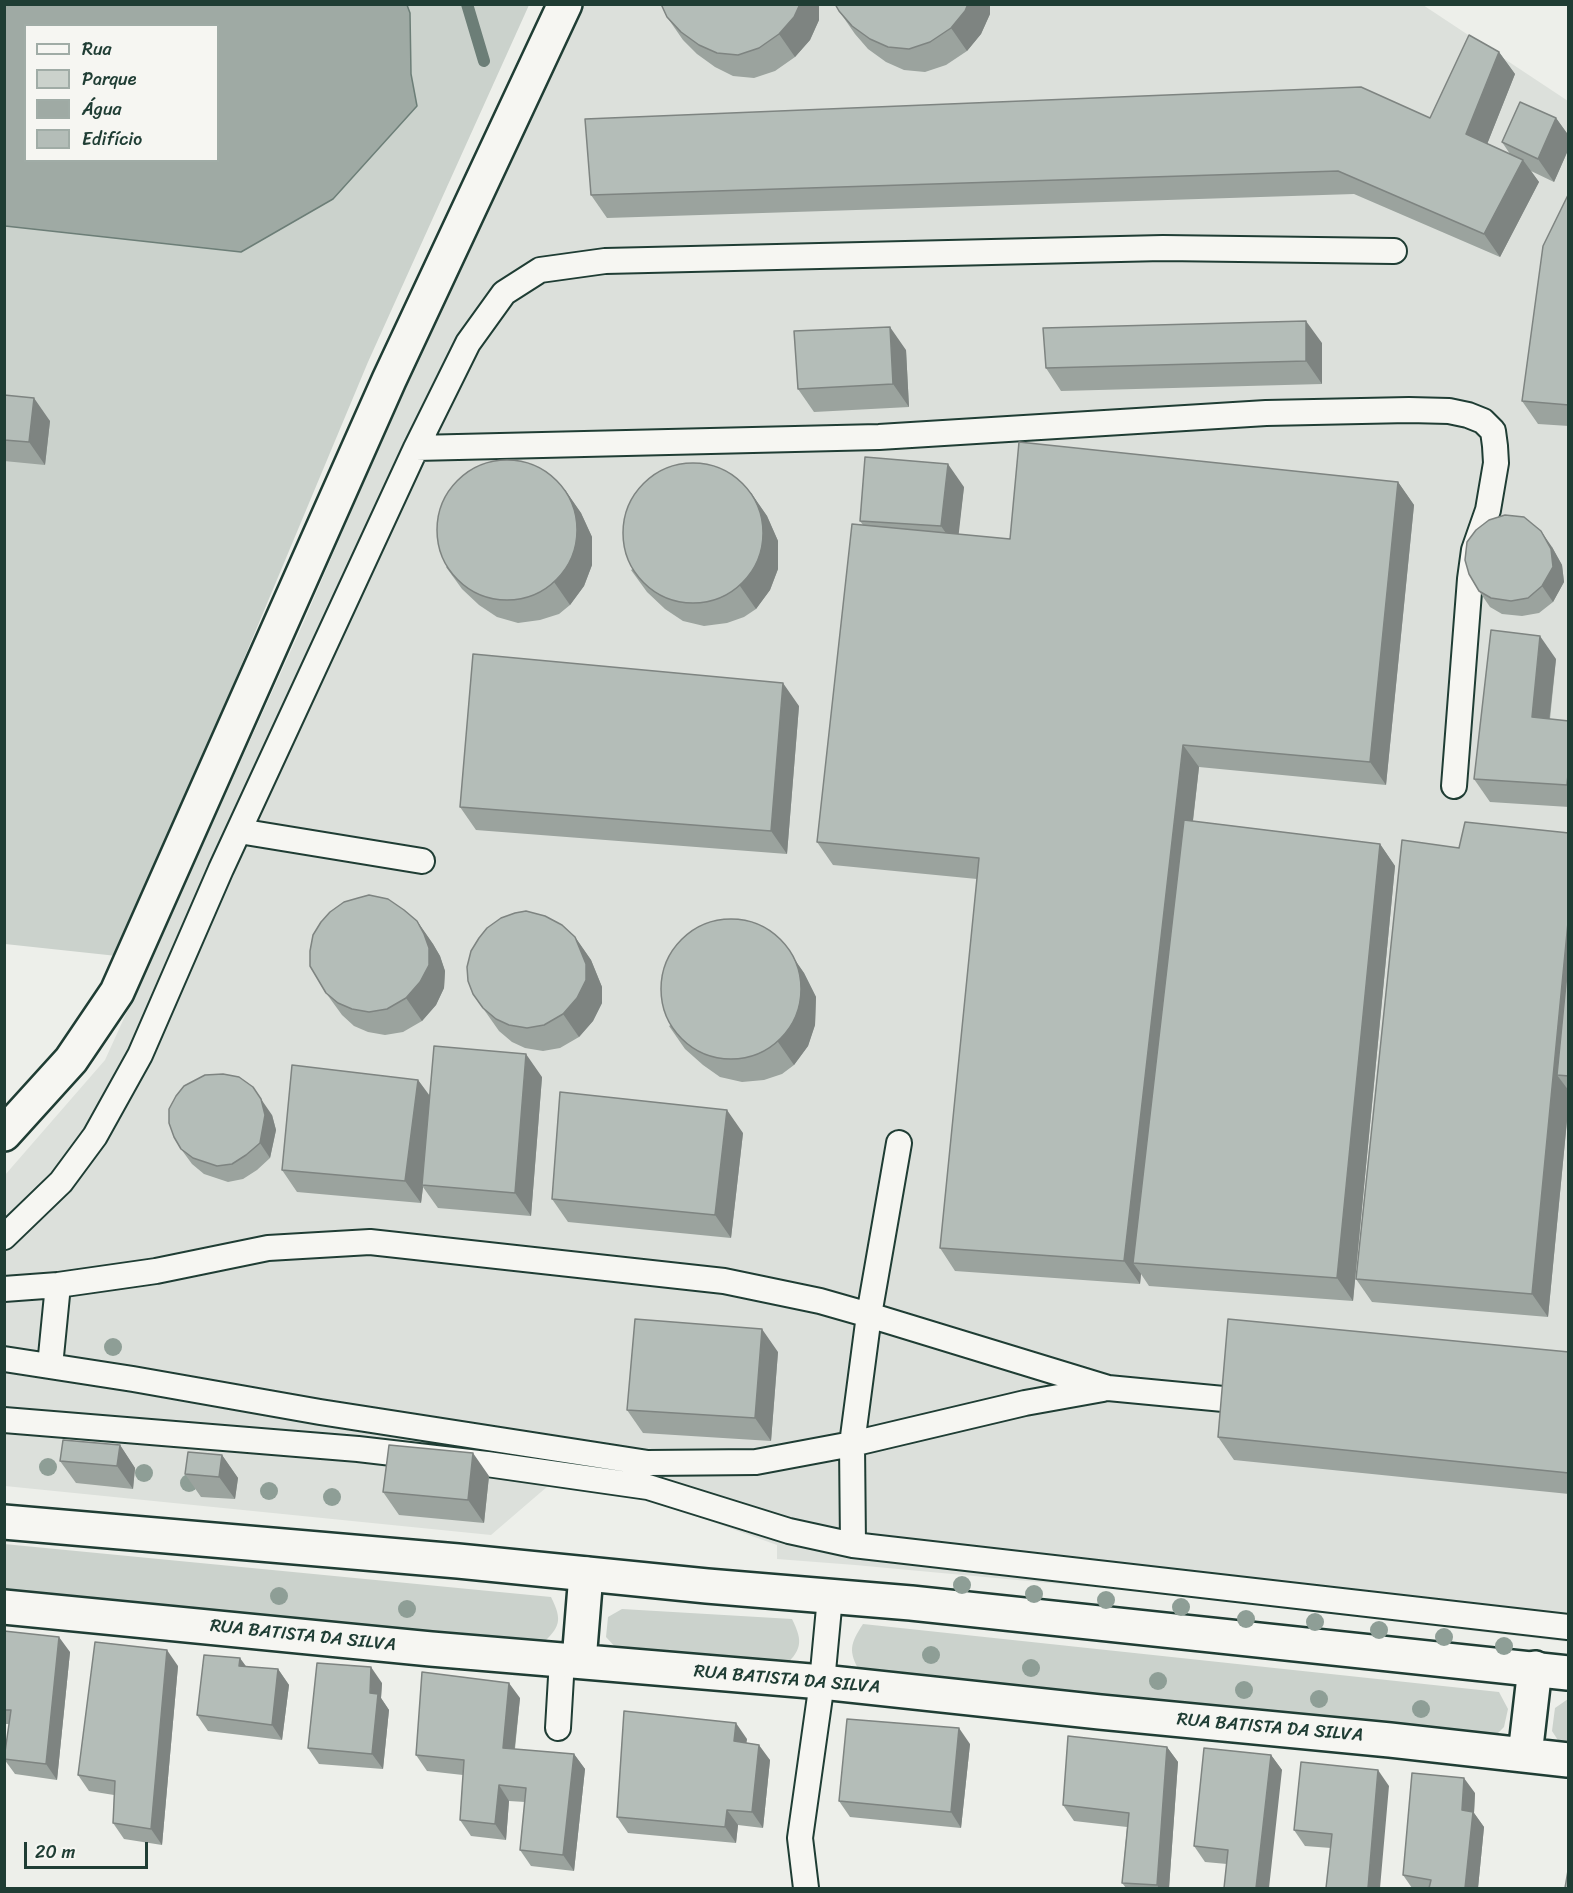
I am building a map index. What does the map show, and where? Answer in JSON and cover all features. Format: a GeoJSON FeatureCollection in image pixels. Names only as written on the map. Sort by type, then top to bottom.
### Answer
{"type":"FeatureCollection","features":[{"type":"Feature","properties":{"kind":"street"},"geometry":{"type":"LineString","coordinates":[[4,1134],[71,1060],[117,992],[389,380],[565,4]]}},
{"type":"Feature","properties":{"kind":"street"},"geometry":{"type":"LineString","coordinates":[[4,1522],[458,1560],[586,1574],[923,1604],[1569,1673]]}},
{"type":"Feature","properties":{"kind":"street"},"geometry":{"type":"LineString","coordinates":[[571,1660],[586,1574]]}},
{"type":"Feature","properties":{"kind":"street","name":"RUA BATISTA DA SILVA"},"geometry":{"type":"LineString","coordinates":[[4,1607],[419,1648],[822,1682],[1569,1760]]}},
{"type":"Feature","properties":{"kind":"street"},"geometry":{"type":"LineString","coordinates":[[1525,1755],[1535,1668]]}},
{"type":"Feature","properties":{"kind":"lane"},"geometry":{"type":"LineString","coordinates":[[4,1237],[61,1182],[95,1136],[140,1055],[239,831],[416,448],[468,344],[504,293],[540,270],[605,261],[1163,248],[1395,251]]}},
{"type":"Feature","properties":{"kind":"lane"},"geometry":{"type":"LineString","coordinates":[[416,448],[878,449],[1266,413],[1409,410],[1449,411],[1468,415],[1483,421],[1493,431],[1496,463],[1488,510],[1474,550],[1470,579],[1454,786]]}},
{"type":"Feature","properties":{"kind":"lane"},"geometry":{"type":"LineString","coordinates":[[239,831],[422,861]]}},
{"type":"Feature","properties":{"kind":"lane"},"geometry":{"type":"LineString","coordinates":[[853,1545],[852,1444],[869,1315],[899,1143]]}},
{"type":"Feature","properties":{"kind":"lane"},"geometry":{"type":"LineString","coordinates":[[4,1289],[58,1285],[156,1271],[268,1248],[370,1242],[724,1281],[820,1301],[1108,1388],[1234,1400]]}},
{"type":"Feature","properties":{"kind":"lane"},"geometry":{"type":"LineString","coordinates":[[50,1365],[58,1285]]}},
{"type":"Feature","properties":{"kind":"lane"},"geometry":{"type":"LineString","coordinates":[[4,1359],[308,1410],[648,1463],[756,1462],[852,1444],[1014,1406],[1108,1388]]}},
{"type":"Feature","properties":{"kind":"lane"},"geometry":{"type":"LineString","coordinates":[[4,1420],[358,1449],[487,1464],[648,1487],[789,1531],[853,1545],[1569,1627]]}},
{"type":"Feature","properties":{"kind":"lane"},"geometry":{"type":"LineString","coordinates":[[487,1464],[489,1439]]}},
{"type":"Feature","properties":{"kind":"lane"},"geometry":{"type":"LineString","coordinates":[[806,1888],[800,1838],[822,1682],[830,1597]]}},
{"type":"Feature","properties":{"kind":"lane"},"geometry":{"type":"LineString","coordinates":[[558,1728],[571,1660]]}},
{"type":"Feature","properties":{"kind":"shaded area"},"geometry":{"type":"Polygon","coordinates":[[[580,5],[1423,5],[1568,101],[1568,1642],[1136,1591],[777,1559],[777,1545],[643,1497],[555,1480],[491,1535],[5,1486],[5,1175],[105,1060],[302,626],[438,309],[580,5]]]}},
{"type":"Feature","properties":{"kind":"green space"},"geometry":{"type":"Polygon","coordinates":[[[407,5],[529,5],[368,362],[117,956],[5,944],[5,226],[241,252],[333,199],[417,106],[411,74],[410,13],[407,5]]]}},
{"type":"Feature","properties":{"kind":"green space"},"geometry":{"type":"Polygon","coordinates":[[[4,1544],[551,1597],[557,1612],[558,1623],[541,1645],[5,1592],[4,1544]]]}},
{"type":"Feature","properties":{"kind":"green space"},"geometry":{"type":"Polygon","coordinates":[[[622,1609],[792,1619],[798,1634],[799,1646],[794,1656],[783,1668],[617,1649],[606,1637],[608,1617],[622,1609]]]}},
{"type":"Feature","properties":{"kind":"green space"},"geometry":{"type":"Polygon","coordinates":[[[863,1624],[1499,1692],[1508,1709],[1504,1727],[1490,1741],[860,1672],[852,1648],[855,1637],[863,1624]]]}},
{"type":"Feature","properties":{"kind":"green space"},"geometry":{"type":"Polygon","coordinates":[[[1568,1699],[1568,1749],[1563,1748],[1552,1731],[1555,1708],[1568,1699]]]}},
{"type":"Feature","properties":{"kind":"water"},"geometry":{"type":"Polygon","coordinates":[[[5,4],[407,5],[410,13],[411,74],[417,106],[333,199],[241,252],[5,226],[5,4]]]}},
{"type":"Feature","properties":{"kind":"building"},"geometry":{"type":"Polygon","coordinates":[[[661,4],[800,4],[794,17],[779,34],[759,48],[738,55],[717,53],[699,45],[681,32],[667,17],[661,4]]]}},
{"type":"Feature","properties":{"kind":"building"},"geometry":{"type":"Polygon","coordinates":[[[835,4],[968,4],[951,28],[930,42],[909,49],[888,47],[870,39],[852,26],[835,4]]]}},
{"type":"Feature","properties":{"kind":"building"},"geometry":{"type":"Polygon","coordinates":[[[1469,35],[1499,52],[1466,134],[1523,160],[1484,234],[1338,171],[591,195],[585,119],[1361,87],[1430,118],[1469,35]]]}},
{"type":"Feature","properties":{"kind":"building"},"geometry":{"type":"Polygon","coordinates":[[[1520,102],[1556,118],[1538,159],[1502,142],[1520,102]]]}},
{"type":"Feature","properties":{"kind":"building"},"geometry":{"type":"Polygon","coordinates":[[[1569,193],[1569,405],[1522,401],[1543,246],[1569,193]]]}},
{"type":"Feature","properties":{"kind":"building"},"geometry":{"type":"Polygon","coordinates":[[[1306,321],[1306,361],[1046,368],[1043,328],[1306,321]]]}},
{"type":"Feature","properties":{"kind":"building"},"geometry":{"type":"Polygon","coordinates":[[[890,327],[893,384],[798,389],[794,331],[890,327]]]}},
{"type":"Feature","properties":{"kind":"building"},"geometry":{"type":"Polygon","coordinates":[[[4,395],[34,398],[29,442],[4,440],[4,395]]]}},
{"type":"Feature","properties":{"kind":"building"},"geometry":{"type":"Polygon","coordinates":[[[1019,442],[1398,482],[1370,762],[1183,745],[1124,1261],[940,1248],[979,858],[817,842],[852,524],[1010,539],[1019,442]]]}},
{"type":"Feature","properties":{"kind":"building"},"geometry":{"type":"Polygon","coordinates":[[[865,457],[948,464],[941,526],[860,521],[865,457]]]}},
{"type":"Feature","properties":{"kind":"building"},"geometry":{"type":"Polygon","coordinates":[[[507,460],[534,466],[546,472],[556,481],[565,491],[571,503],[577,530],[571,557],[565,569],[556,579],[546,588],[534,594],[507,600],[480,594],[468,588],[458,579],[449,569],[443,557],[437,530],[443,503],[449,491],[458,481],[468,472],[480,466],[507,460]]]}},
{"type":"Feature","properties":{"kind":"building"},"geometry":{"type":"Polygon","coordinates":[[[693,463],[720,469],[732,475],[742,484],[751,494],[757,506],[763,533],[757,560],[751,572],[742,582],[732,591],[720,597],[693,603],[666,597],[654,591],[644,582],[635,572],[629,560],[623,533],[629,506],[635,494],[644,484],[654,475],[666,469],[693,463]]]}},
{"type":"Feature","properties":{"kind":"building"},"geometry":{"type":"Polygon","coordinates":[[[1505,515],[1524,517],[1541,531],[1551,549],[1553,567],[1542,586],[1528,598],[1511,601],[1491,598],[1479,591],[1469,574],[1465,560],[1467,542],[1476,530],[1489,520],[1505,515]]]}},
{"type":"Feature","properties":{"kind":"building"},"geometry":{"type":"Polygon","coordinates":[[[1491,630],[1540,636],[1532,717],[1569,721],[1567,785],[1474,779],[1491,630]]]}},
{"type":"Feature","properties":{"kind":"building"},"geometry":{"type":"Polygon","coordinates":[[[473,654],[783,683],[771,831],[460,807],[473,654]]]}},
{"type":"Feature","properties":{"kind":"building"},"geometry":{"type":"Polygon","coordinates":[[[1184,820],[1380,844],[1337,1278],[1133,1263],[1184,820]]]}},
{"type":"Feature","properties":{"kind":"building"},"geometry":{"type":"Polygon","coordinates":[[[1465,822],[1569,833],[1569,912],[1532,1294],[1356,1279],[1402,840],[1459,848],[1465,822]]]}},
{"type":"Feature","properties":{"kind":"building"},"geometry":{"type":"Polygon","coordinates":[[[369,895],[388,899],[417,921],[429,948],[429,965],[420,982],[406,998],[387,1009],[369,1012],[352,1009],[338,1003],[326,993],[310,966],[310,951],[313,935],[330,912],[344,902],[369,895]]]}},
{"type":"Feature","properties":{"kind":"building"},"geometry":{"type":"Polygon","coordinates":[[[526,911],[545,916],[562,925],[575,937],[586,964],[586,980],[577,998],[563,1014],[544,1025],[527,1028],[509,1025],[496,1019],[483,1008],[473,994],[468,981],[467,967],[471,951],[487,928],[501,918],[526,911]]]}},
{"type":"Feature","properties":{"kind":"building"},"geometry":{"type":"Polygon","coordinates":[[[731,919],[758,925],[770,931],[780,940],[789,950],[795,962],[801,989],[795,1016],[789,1028],[780,1038],[770,1047],[758,1053],[731,1059],[704,1053],[692,1047],[682,1038],[673,1028],[667,1016],[661,989],[667,962],[673,950],[682,940],[692,931],[704,925],[731,919]]]}},
{"type":"Feature","properties":{"kind":"building"},"geometry":{"type":"Polygon","coordinates":[[[1569,953],[1569,1076],[1557,1075],[1569,953]]]}},
{"type":"Feature","properties":{"kind":"building"},"geometry":{"type":"Polygon","coordinates":[[[434,1046],[526,1054],[515,1193],[422,1185],[434,1046]]]}},
{"type":"Feature","properties":{"kind":"building"},"geometry":{"type":"Polygon","coordinates":[[[292,1065],[418,1080],[405,1181],[282,1170],[292,1065]]]}},
{"type":"Feature","properties":{"kind":"building"},"geometry":{"type":"Polygon","coordinates":[[[223,1074],[239,1077],[253,1087],[261,1099],[265,1115],[260,1143],[232,1164],[217,1166],[193,1158],[181,1149],[169,1123],[169,1109],[184,1086],[205,1075],[223,1074]]]}},
{"type":"Feature","properties":{"kind":"building"},"geometry":{"type":"Polygon","coordinates":[[[560,1092],[727,1110],[715,1215],[552,1199],[560,1092]]]}},
{"type":"Feature","properties":{"kind":"building"},"geometry":{"type":"Polygon","coordinates":[[[635,1319],[762,1329],[755,1418],[627,1410],[635,1319]]]}},
{"type":"Feature","properties":{"kind":"building"},"geometry":{"type":"Polygon","coordinates":[[[1228,1319],[1569,1352],[1569,1473],[1218,1437],[1228,1319]]]}},
{"type":"Feature","properties":{"kind":"building"},"geometry":{"type":"Polygon","coordinates":[[[63,1440],[120,1445],[117,1466],[60,1461],[63,1440]]]}},
{"type":"Feature","properties":{"kind":"building"},"geometry":{"type":"Polygon","coordinates":[[[389,1445],[473,1453],[468,1500],[383,1492],[389,1445]]]}},
{"type":"Feature","properties":{"kind":"building"},"geometry":{"type":"Polygon","coordinates":[[[188,1452],[222,1455],[219,1477],[185,1474],[188,1452]]]}},
{"type":"Feature","properties":{"kind":"building"},"geometry":{"type":"Polygon","coordinates":[[[4,1631],[59,1637],[46,1764],[4,1759],[11,1710],[4,1710],[4,1631]]]}},
{"type":"Feature","properties":{"kind":"building"},"geometry":{"type":"Polygon","coordinates":[[[95,1642],[167,1650],[151,1829],[113,1823],[115,1781],[78,1775],[95,1642]]]}},
{"type":"Feature","properties":{"kind":"building"},"geometry":{"type":"Polygon","coordinates":[[[204,1655],[240,1658],[239,1666],[278,1669],[272,1725],[197,1715],[204,1655]]]}},
{"type":"Feature","properties":{"kind":"building"},"geometry":{"type":"Polygon","coordinates":[[[317,1663],[371,1667],[370,1693],[378,1694],[372,1754],[308,1748],[317,1663]]]}},
{"type":"Feature","properties":{"kind":"building"},"geometry":{"type":"Polygon","coordinates":[[[422,1672],[509,1683],[503,1748],[574,1754],[563,1855],[520,1850],[526,1788],[499,1785],[495,1824],[460,1820],[464,1760],[416,1755],[422,1672]]]}},
{"type":"Feature","properties":{"kind":"building"},"geometry":{"type":"Polygon","coordinates":[[[624,1711],[736,1723],[734,1741],[759,1745],[752,1812],[727,1810],[725,1827],[617,1817],[624,1711]]]}},
{"type":"Feature","properties":{"kind":"building"},"geometry":{"type":"Polygon","coordinates":[[[847,1719],[959,1728],[951,1812],[839,1801],[847,1719]]]}},
{"type":"Feature","properties":{"kind":"building"},"geometry":{"type":"Polygon","coordinates":[[[1068,1736],[1167,1747],[1157,1885],[1122,1883],[1129,1813],[1063,1805],[1068,1736]]]}},
{"type":"Feature","properties":{"kind":"building"},"geometry":{"type":"Polygon","coordinates":[[[1204,1748],[1271,1755],[1256,1888],[1224,1888],[1228,1850],[1194,1846],[1204,1748]]]}},
{"type":"Feature","properties":{"kind":"building"},"geometry":{"type":"Polygon","coordinates":[[[1301,1762],[1378,1770],[1368,1888],[1326,1888],[1332,1834],[1294,1830],[1301,1762]]]}},
{"type":"Feature","properties":{"kind":"building"},"geometry":{"type":"Polygon","coordinates":[[[1412,1773],[1464,1778],[1462,1810],[1473,1812],[1465,1888],[1429,1888],[1431,1880],[1403,1875],[1412,1773]]]}},
{"type":"Feature","properties":{"kind":"building"},"geometry":{"type":"Polygon","coordinates":[[[1569,1865],[1569,1888],[1565,1888],[1569,1865]]]}},
{"type":"Feature","properties":{"kind":"waterway"},"geometry":{"type":"LineString","coordinates":[[467,4],[484,61]]}}]}
